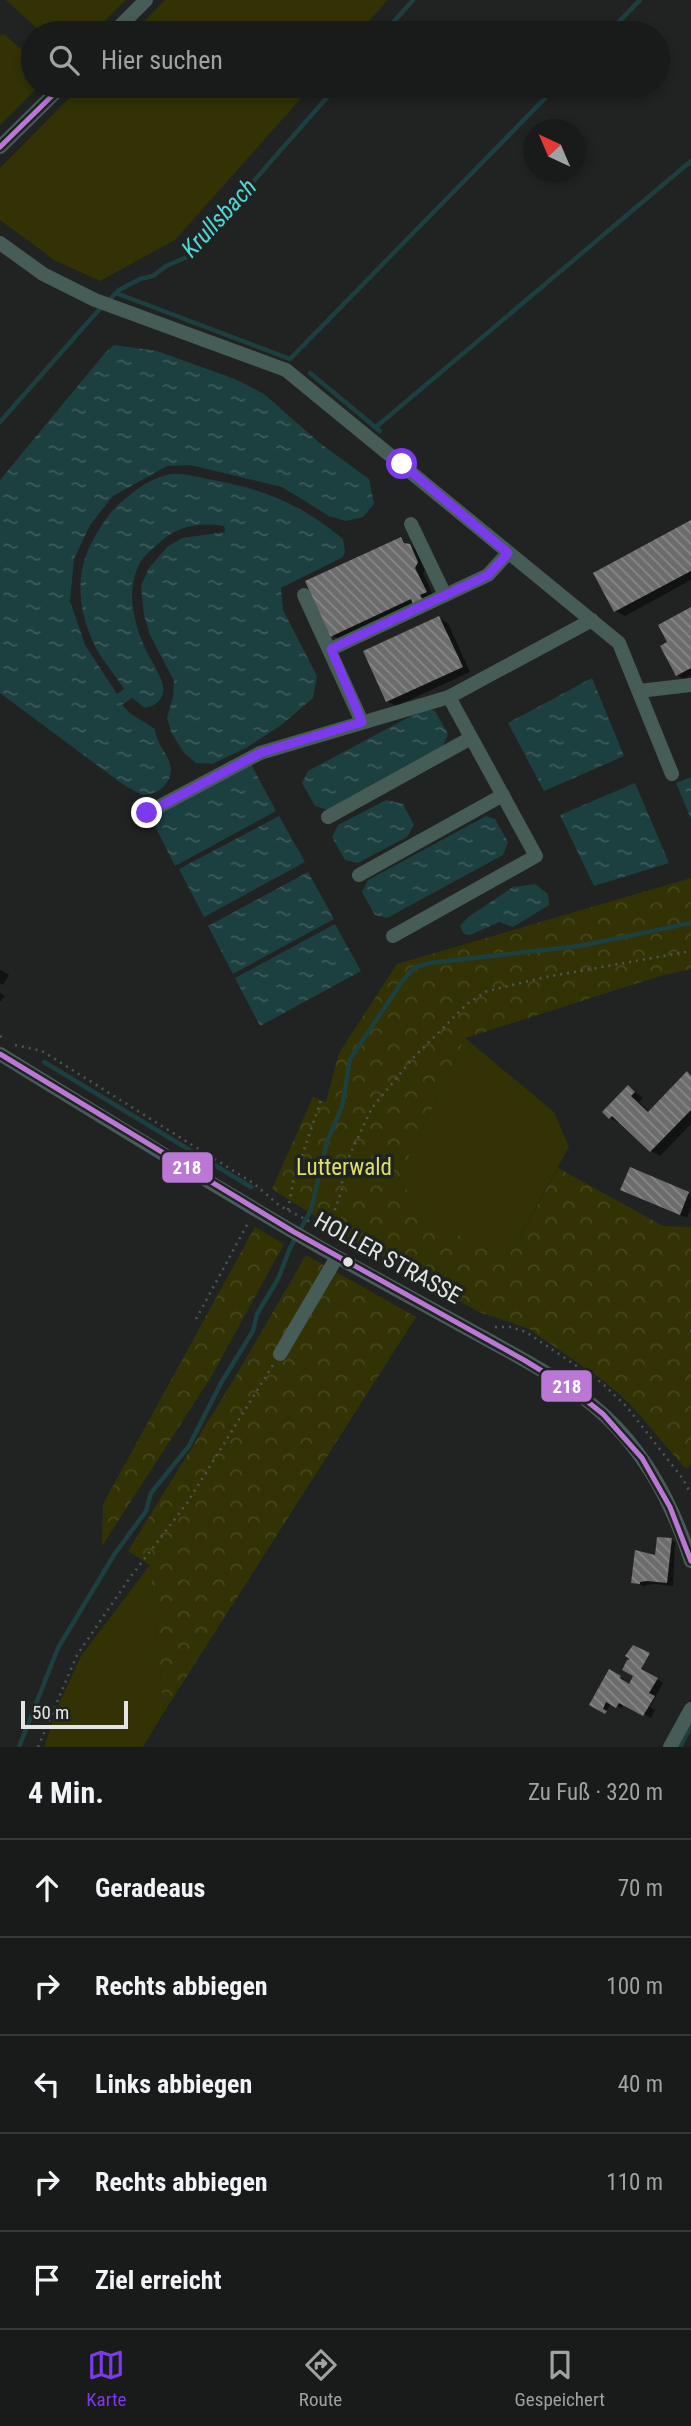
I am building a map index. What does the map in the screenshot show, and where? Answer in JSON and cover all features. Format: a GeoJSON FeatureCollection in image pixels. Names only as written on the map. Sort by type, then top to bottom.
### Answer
{"type":"FeatureCollection","features":[{"type":"Feature","properties":{"kind":"street"},"geometry":{"type":"LineString","coordinates":[[125,21],[146,0]]}},
{"type":"Feature","properties":{"kind":"street"},"geometry":{"type":"LineString","coordinates":[[0,146],[50,98]]}},
{"type":"Feature","properties":{"kind":"street"},"geometry":{"type":"LineString","coordinates":[[0,243],[43,274],[95,300],[286,370],[620,643],[672,774]]}},
{"type":"Feature","properties":{"kind":"street"},"geometry":{"type":"LineString","coordinates":[[411,524],[445,595]]}},
{"type":"Feature","properties":{"kind":"street"},"geometry":{"type":"LineString","coordinates":[[331,649],[488,575],[508,553]]}},
{"type":"Feature","properties":{"kind":"street"},"geometry":{"type":"LineString","coordinates":[[304,595],[331,649],[362,722]]}},
{"type":"Feature","properties":{"kind":"street"},"geometry":{"type":"LineString","coordinates":[[147,813],[260,753],[449,697],[592,620]]}},
{"type":"Feature","properties":{"kind":"street"},"geometry":{"type":"LineString","coordinates":[[639,691],[691,685]]}},
{"type":"Feature","properties":{"kind":"street"},"geometry":{"type":"LineString","coordinates":[[393,936],[537,856],[449,697]]}},
{"type":"Feature","properties":{"kind":"street"},"geometry":{"type":"LineString","coordinates":[[328,817],[471,738]]}},
{"type":"Feature","properties":{"kind":"street"},"geometry":{"type":"LineString","coordinates":[[359,875],[503,796]]}},
{"type":"Feature","properties":{"kind":"street","name":"HOLLER STRASSE"},"geometry":{"type":"LineString","coordinates":[[0,1055],[283,1225],[313,1242],[338,1249],[533,1365],[589,1402],[617,1427],[659,1483],[676,1517],[691,1561]]}},
{"type":"Feature","properties":{"kind":"street"},"geometry":{"type":"LineString","coordinates":[[280,1354],[338,1249]]}},
{"type":"Feature","properties":{"kind":"street"},"geometry":{"type":"LineString","coordinates":[[670,1747],[691,1709]]}},
{"type":"Feature","properties":{"kind":"path"},"geometry":{"type":"LineString","coordinates":[[328,1231],[341,1189],[342,1171],[372,1108],[414,1058],[467,1004],[487,991],[546,976],[691,951]]}},
{"type":"Feature","properties":{"kind":"path"},"geometry":{"type":"LineString","coordinates":[[0,1036],[17,1046],[42,1051],[253,1182],[280,1206],[328,1231],[338,1249]]}},
{"type":"Feature","properties":{"kind":"path"},"geometry":{"type":"LineString","coordinates":[[288,1210],[293,1182],[321,1100]]}},
{"type":"Feature","properties":{"kind":"path"},"geometry":{"type":"LineString","coordinates":[[196,1319],[256,1209]]}},
{"type":"Feature","properties":{"kind":"path"},"geometry":{"type":"LineString","coordinates":[[38,1747],[77,1655],[129,1579],[187,1503],[280,1354]]}},
{"type":"Feature","properties":{"kind":"green space"},"geometry":{"type":"Polygon","coordinates":[[[6,0],[126,0],[104,21],[29,21],[6,0]]]}},
{"type":"Feature","properties":{"kind":"green space"},"geometry":{"type":"Polygon","coordinates":[[[165,0],[388,0],[369,21],[145,21],[165,0]]]}},
{"type":"Feature","properties":{"kind":"green space"},"geometry":{"type":"Polygon","coordinates":[[[4,34],[21,49],[21,98],[27,98],[0,125],[0,35],[4,34]]]}},
{"type":"Feature","properties":{"kind":"green space"},"geometry":{"type":"Polygon","coordinates":[[[69,98],[301,98],[175,240],[100,281],[54,260],[0,220],[0,168],[69,98]]]}},
{"type":"Feature","properties":{"kind":"green space","name":"Lutterwald"},"geometry":{"type":"Polygon","coordinates":[[[691,878],[691,969],[660,976],[465,1038],[399,1178],[429,1220],[507,1259],[558,1168],[663,1226],[691,1227],[691,1464],[686,1469],[630,1404],[604,1381],[529,1329],[479,1312],[358,1243],[272,1189],[313,1097],[326,1102],[339,1053],[397,964],[691,878]]]}},
{"type":"Feature","properties":{"kind":"green space"},"geometry":{"type":"Polygon","coordinates":[[[465,1038],[554,1112],[569,1147],[507,1259],[429,1220],[399,1178],[465,1038]]]}},
{"type":"Feature","properties":{"kind":"green space"},"geometry":{"type":"Polygon","coordinates":[[[255,1227],[284,1244],[211,1377],[102,1546],[103,1504],[255,1227]]]}},
{"type":"Feature","properties":{"kind":"green space"},"geometry":{"type":"Polygon","coordinates":[[[306,1255],[416,1317],[164,1712],[150,1565],[128,1551],[231,1384],[306,1255]]]}},
{"type":"Feature","properties":{"kind":"green space"},"geometry":{"type":"Polygon","coordinates":[[[150,1565],[164,1712],[143,1747],[44,1747],[57,1708],[81,1656],[150,1565]]]}},
{"type":"Feature","properties":{"kind":"water"},"geometry":{"type":"Polygon","coordinates":[[[114,345],[157,351],[235,379],[264,394],[321,444],[369,479],[374,504],[363,517],[346,521],[329,516],[282,487],[190,465],[167,466],[113,496],[90,525],[74,559],[70,601],[85,645],[117,694],[124,689],[99,653],[86,622],[80,590],[81,574],[90,545],[109,515],[137,490],[171,474],[228,483],[280,499],[327,526],[343,539],[343,557],[281,588],[283,610],[317,676],[313,698],[280,726],[246,748],[212,764],[196,763],[185,754],[172,734],[167,718],[174,681],[150,635],[144,615],[141,586],[149,568],[167,547],[182,538],[225,532],[224,526],[198,525],[181,529],[166,537],[144,557],[135,574],[133,608],[138,631],[160,677],[163,695],[156,704],[145,708],[132,698],[122,705],[155,729],[171,770],[168,782],[147,795],[121,783],[0,693],[0,480],[114,345]]]}},
{"type":"Feature","properties":{"kind":"water"},"geometry":{"type":"Polygon","coordinates":[[[592,678],[624,756],[544,791],[508,723],[592,678]]]}},
{"type":"Feature","properties":{"kind":"water"},"geometry":{"type":"Polygon","coordinates":[[[426,708],[435,711],[448,734],[443,746],[328,810],[315,806],[302,783],[308,771],[426,708]]]}},
{"type":"Feature","properties":{"kind":"water"},"geometry":{"type":"Polygon","coordinates":[[[251,764],[276,811],[175,866],[151,818],[251,764]]]}},
{"type":"Feature","properties":{"kind":"water"},"geometry":{"type":"Polygon","coordinates":[[[691,777],[691,819],[676,783],[691,777]]]}},
{"type":"Feature","properties":{"kind":"water"},"geometry":{"type":"Polygon","coordinates":[[[635,783],[669,863],[594,886],[560,815],[635,783]]]}},
{"type":"Feature","properties":{"kind":"water"},"geometry":{"type":"Polygon","coordinates":[[[386,800],[403,804],[414,825],[407,837],[358,863],[345,860],[332,837],[338,825],[386,800]]]}},
{"type":"Feature","properties":{"kind":"water"},"geometry":{"type":"Polygon","coordinates":[[[279,816],[305,862],[204,917],[179,869],[279,816]]]}},
{"type":"Feature","properties":{"kind":"water"},"geometry":{"type":"Polygon","coordinates":[[[486,816],[495,819],[508,842],[503,855],[387,918],[375,915],[362,892],[368,880],[486,816]]]}},
{"type":"Feature","properties":{"kind":"water"},"geometry":{"type":"Polygon","coordinates":[[[308,872],[334,919],[233,974],[208,926],[308,872]]]}},
{"type":"Feature","properties":{"kind":"water"},"geometry":{"type":"Polygon","coordinates":[[[535,884],[548,894],[549,905],[513,927],[499,922],[470,935],[464,934],[460,926],[467,918],[513,887],[535,884]]]}},
{"type":"Feature","properties":{"kind":"water"},"geometry":{"type":"Polygon","coordinates":[[[335,924],[361,971],[260,1026],[235,978],[335,924]]]}},
{"type":"Feature","properties":{"kind":"building"},"geometry":{"type":"Polygon","coordinates":[[[691,520],[691,571],[614,612],[593,573],[691,520]]]}},
{"type":"Feature","properties":{"kind":"building"},"geometry":{"type":"Polygon","coordinates":[[[401,537],[404,543],[410,544],[418,562],[415,568],[427,592],[420,595],[423,600],[413,604],[411,599],[330,637],[305,581],[401,537]]]}},
{"type":"Feature","properties":{"kind":"building"},"geometry":{"type":"Polygon","coordinates":[[[691,607],[691,668],[676,676],[660,646],[667,642],[658,625],[691,607]]]}},
{"type":"Feature","properties":{"kind":"building"},"geometry":{"type":"Polygon","coordinates":[[[439,616],[463,667],[386,702],[363,651],[439,616]]]}},
{"type":"Feature","properties":{"kind":"building"},"geometry":{"type":"Polygon","coordinates":[[[687,1071],[691,1076],[691,1110],[650,1152],[612,1116],[609,1119],[602,1112],[628,1085],[635,1092],[631,1096],[648,1112],[687,1071]]]}},
{"type":"Feature","properties":{"kind":"building"},"geometry":{"type":"Polygon","coordinates":[[[630,1167],[689,1192],[680,1215],[620,1190],[630,1167]]]}},
{"type":"Feature","properties":{"kind":"building"},"geometry":{"type":"Polygon","coordinates":[[[657,1537],[672,1538],[667,1583],[631,1583],[635,1550],[655,1555],[657,1537]]]}},
{"type":"Feature","properties":{"kind":"building"},"geometry":{"type":"Polygon","coordinates":[[[633,1645],[650,1653],[641,1669],[658,1678],[649,1693],[655,1696],[643,1716],[619,1703],[616,1708],[606,1702],[603,1709],[607,1711],[605,1714],[589,1705],[609,1669],[629,1684],[633,1676],[622,1670],[630,1659],[625,1656],[633,1645]]]}},
{"type":"Feature","properties":{"kind":"waterway","name":"Krullsbach"},"geometry":{"type":"LineString","coordinates":[[395,21],[413,0]]}},
{"type":"Feature","properties":{"kind":"waterway"},"geometry":{"type":"LineString","coordinates":[[620,21],[640,0]]}},
{"type":"Feature","properties":{"kind":"waterway","name":"Krullsbach"},"geometry":{"type":"LineString","coordinates":[[0,422],[119,290],[140,279],[153,276],[166,266],[187,257],[326,98]]}},
{"type":"Feature","properties":{"kind":"waterway"},"geometry":{"type":"LineString","coordinates":[[116,293],[290,359],[545,98]]}},
{"type":"Feature","properties":{"kind":"waterway"},"geometry":{"type":"LineString","coordinates":[[376,427],[691,161]]}},
{"type":"Feature","properties":{"kind":"waterway"},"geometry":{"type":"LineString","coordinates":[[310,373],[380,431]]}},
{"type":"Feature","properties":{"kind":"waterway"},"geometry":{"type":"LineString","coordinates":[[19,1747],[58,1648],[114,1555],[146,1511],[151,1493],[189,1446],[221,1383],[253,1331],[257,1314],[278,1279],[290,1248],[311,1210],[327,1141],[342,1107],[350,1059],[403,980],[414,968],[429,963],[580,946],[691,923]]}},
{"type":"Feature","properties":{"kind":"waterway"},"geometry":{"type":"LineString","coordinates":[[44,1062],[251,1187]]}},
{"type":"Feature","properties":{"kind":"waterway"},"geometry":{"type":"LineString","coordinates":[[680,1747],[691,1726]]}},
{"type":"Feature","properties":{"kind":"transit line","name":"218"},"geometry":{"type":"LineString","coordinates":[[0,147],[50,98]]}},
{"type":"Feature","properties":{"kind":"transit line","name":"218"},"geometry":{"type":"LineString","coordinates":[[0,1054],[294,1232],[573,1390],[603,1414],[642,1458],[670,1507],[691,1561]]}},
{"type":"Feature","properties":{"kind":"route"},"geometry":{"type":"LineString","coordinates":[[147,813],[260,753],[362,722],[331,649],[488,575],[508,553],[402,464]]}}]}
